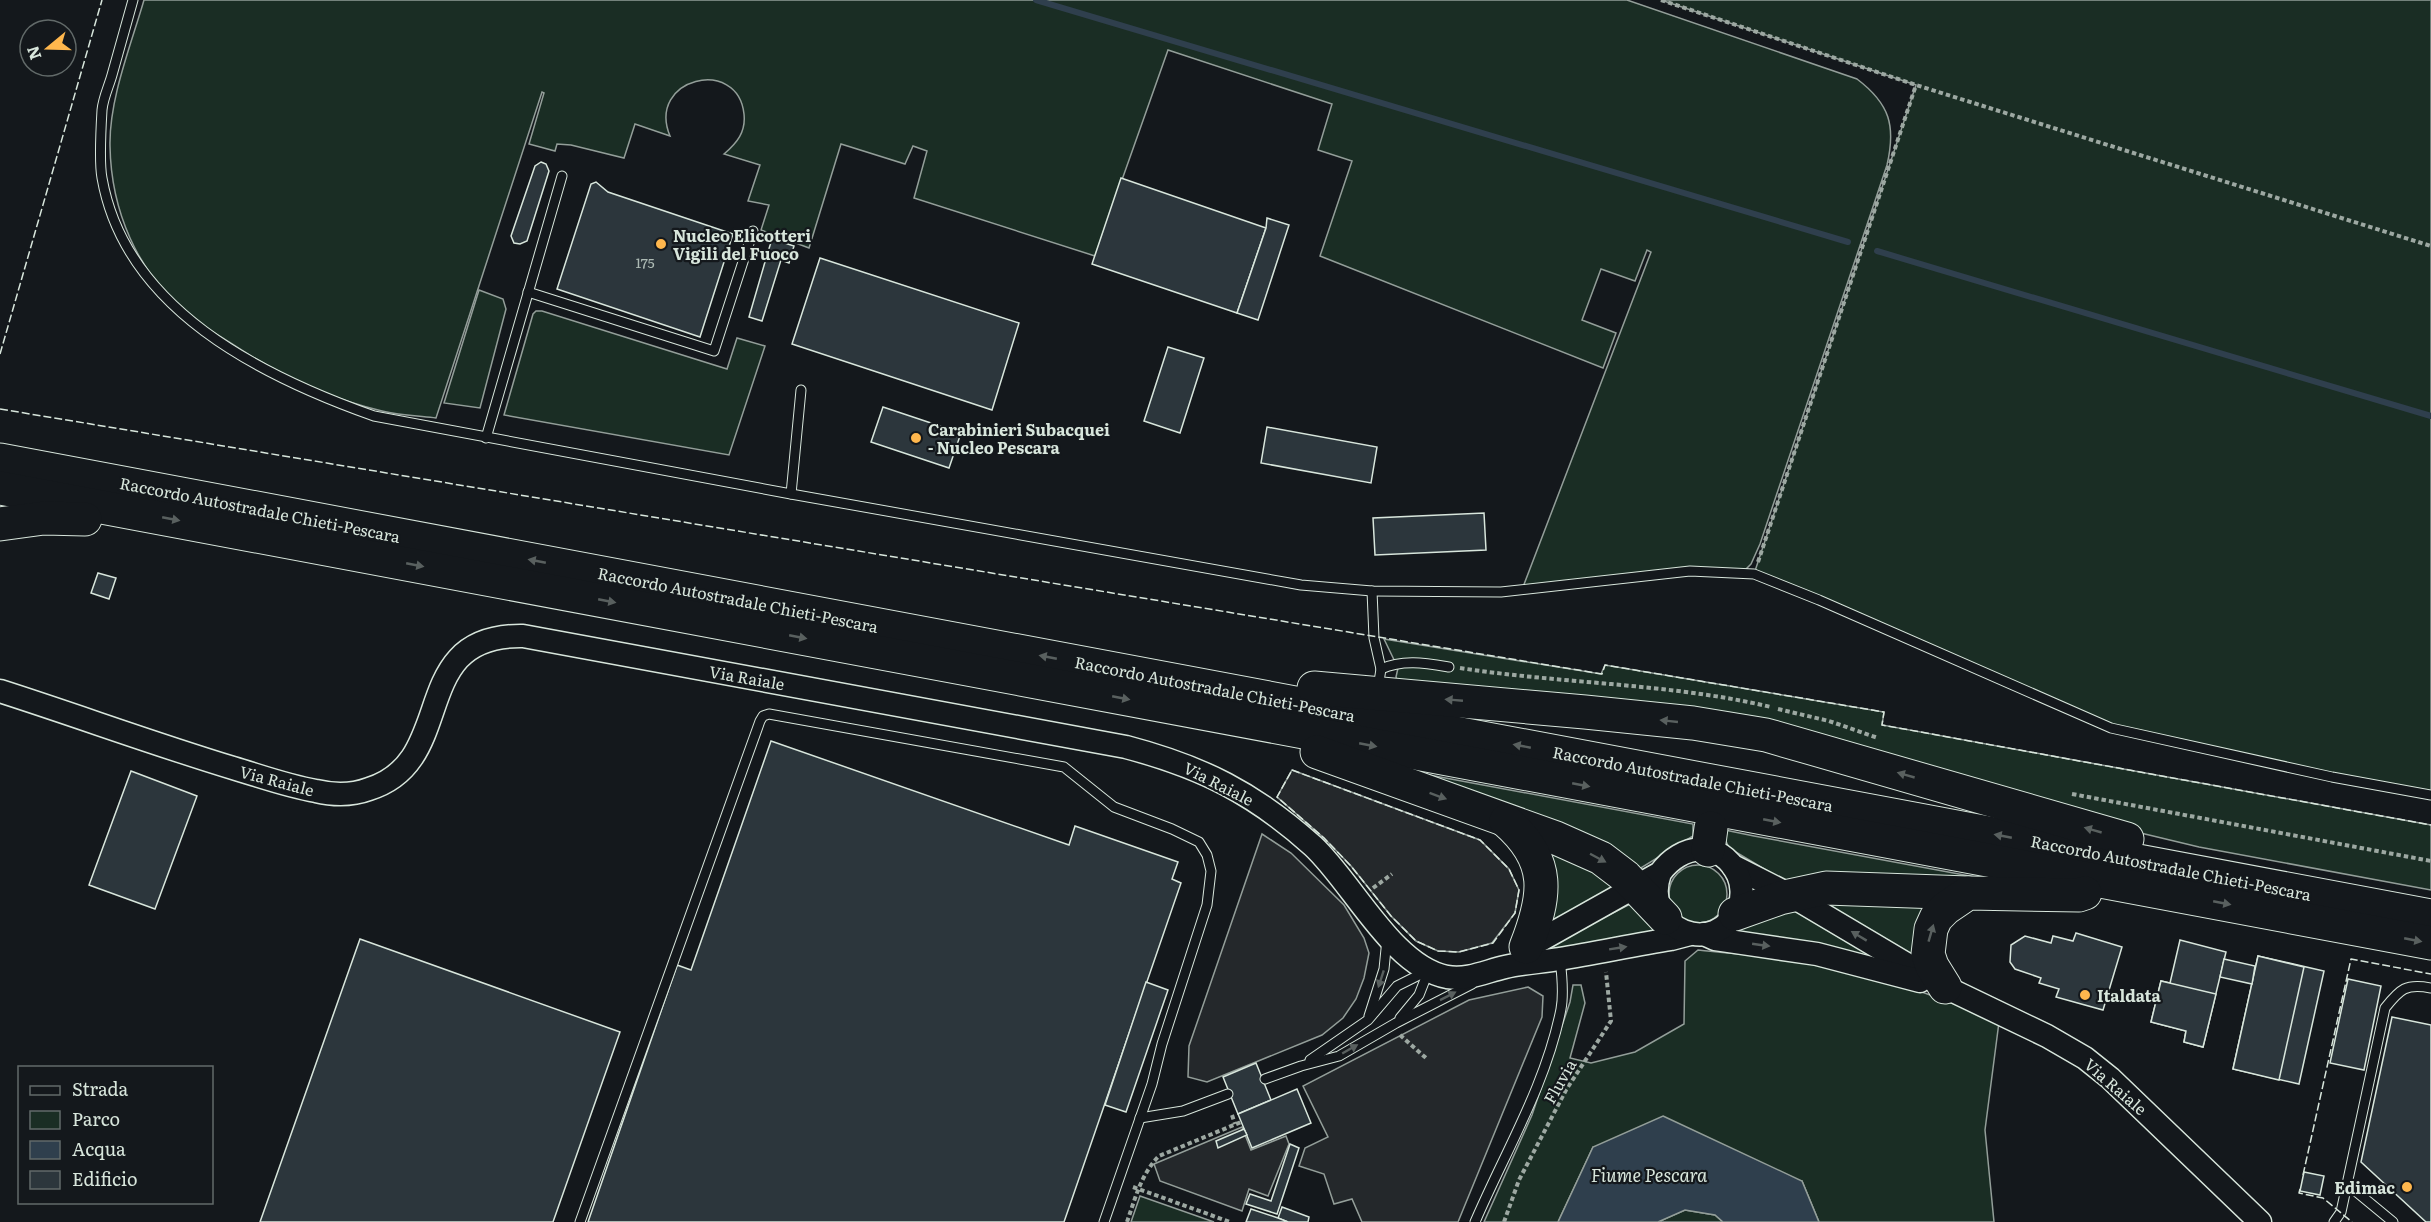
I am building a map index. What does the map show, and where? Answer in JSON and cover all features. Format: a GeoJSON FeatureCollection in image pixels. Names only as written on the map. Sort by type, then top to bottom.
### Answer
{"type":"FeatureCollection","features":[{"type":"Feature","properties":{"kind":"highway"},"geometry":{"type":"LineString","coordinates":[[0,439],[36,450],[74,474]]}},
{"type":"Feature","properties":{"kind":"highway","name":"Raccordo Autostradale Chieti-Pescara"},"geometry":{"type":"LineString","coordinates":[[0,460],[2431,916]]}},
{"type":"Feature","properties":{"kind":"highway","name":"Raccordo Autostradale Chieti-Pescara"},"geometry":{"type":"LineString","coordinates":[[0,488],[2431,943]]}},
{"type":"Feature","properties":{"kind":"highway"},"geometry":{"type":"LineString","coordinates":[[0,524],[44,518],[84,519],[113,508]]}},
{"type":"Feature","properties":{"kind":"highway"},"geometry":{"type":"LineString","coordinates":[[1106,668],[1151,661],[1302,687],[1379,681],[1585,712],[1766,735],[2160,848],[2294,874],[2329,897]]}},
{"type":"Feature","properties":{"kind":"highway"},"geometry":{"type":"LineString","coordinates":[[1721,763],[1727,729]]}},
{"type":"Feature","properties":{"kind":"highway"},"geometry":{"type":"LineString","coordinates":[[1290,730],[1314,751],[1556,838],[1648,880],[1686,929]]}},
{"type":"Feature","properties":{"kind":"highway"},"geometry":{"type":"LineString","coordinates":[[1505,820],[1529,844],[1538,861],[1541,876],[1540,909],[1515,957]]}},
{"type":"Feature","properties":{"kind":"highway"},"geometry":{"type":"LineString","coordinates":[[1735,914],[1790,895],[1826,888],[2079,895],[2114,885]]}},
{"type":"Feature","properties":{"kind":"highway"},"geometry":{"type":"LineString","coordinates":[[1945,987],[1932,966],[1928,954],[1928,941],[1936,918],[1968,893]]}},
{"type":"Feature","properties":{"kind":"street","name":"Via Raiale"},"geometry":{"type":"LineString","coordinates":[[0,691],[204,759],[295,786],[334,794],[354,793],[383,784],[408,765],[418,749],[448,672],[458,657],[471,647],[492,639],[523,636],[1126,747],[1190,766],[1251,797],[1288,824],[1315,848],[1343,878],[1387,937],[1428,971],[1447,976],[1466,978],[1515,957],[1648,880]]}},
{"type":"Feature","properties":{"kind":"street","name":"Via Raiale"},"geometry":{"type":"LineString","coordinates":[[1717,848],[1790,895],[1945,987],[2047,1036],[2085,1058],[2110,1078],[2260,1222]]}},
{"type":"Feature","properties":{"kind":"street"},"geometry":{"type":"LineString","coordinates":[[1648,880],[1680,853],[1694,849],[1717,848],[1739,877],[1742,890],[1740,903],[1727,924],[1716,931],[1686,929]]}},
{"type":"Feature","properties":{"kind":"street","name":"Via Raiale"},"geometry":{"type":"LineString","coordinates":[[1515,957],[1560,959],[1671,939],[1686,929],[1715,939],[1817,954],[1945,987]]}},
{"type":"Feature","properties":{"kind":"lane"},"geometry":{"type":"LineString","coordinates":[[133,0],[102,108],[101,177],[117,231],[144,276],[181,313],[244,359],[328,400],[374,416],[791,494],[1289,583],[1372,591],[1501,592],[1690,570],[1754,574],[1820,600],[2111,728],[2332,777],[2431,795]]}},
{"type":"Feature","properties":{"kind":"lane"},"geometry":{"type":"LineString","coordinates":[[486,438],[562,176]]}},
{"type":"Feature","properties":{"kind":"lane"},"geometry":{"type":"LineString","coordinates":[[528,292],[714,351],[753,231]]}},
{"type":"Feature","properties":{"kind":"lane"},"geometry":{"type":"LineString","coordinates":[[791,494],[801,390]]}},
{"type":"Feature","properties":{"kind":"lane"},"geometry":{"type":"LineString","coordinates":[[1372,591],[1379,681]]}},
{"type":"Feature","properties":{"kind":"lane"},"geometry":{"type":"LineString","coordinates":[[1379,681],[1393,663],[1416,662],[1449,667]]}},
{"type":"Feature","properties":{"kind":"lane"},"geometry":{"type":"LineString","coordinates":[[580,1222],[760,721],[763,716],[769,714],[1064,767],[1114,807],[1199,842],[1207,855],[1211,871],[1208,905],[1104,1222]]}},
{"type":"Feature","properties":{"kind":"lane"},"geometry":{"type":"LineString","coordinates":[[1368,1020],[1384,969],[1387,937]]}},
{"type":"Feature","properties":{"kind":"lane"},"geometry":{"type":"LineString","coordinates":[[1265,1079],[1338,1056],[1515,957]]}},
{"type":"Feature","properties":{"kind":"lane"},"geometry":{"type":"LineString","coordinates":[[1475,1222],[1525,1116],[1543,1070],[1561,1009],[1563,986],[1560,959]]}},
{"type":"Feature","properties":{"kind":"lane"},"geometry":{"type":"LineString","coordinates":[[1394,1024],[1419,995],[1428,971]]}},
{"type":"Feature","properties":{"kind":"lane"},"geometry":{"type":"LineString","coordinates":[[1301,1066],[1368,1020],[1397,986],[1428,971]]}},
{"type":"Feature","properties":{"kind":"lane"},"geometry":{"type":"LineString","coordinates":[[2334,1222],[2341,1212],[2385,1008],[2399,990],[2418,986],[2431,988]]}},
{"type":"Feature","properties":{"kind":"lane"},"geometry":{"type":"LineString","coordinates":[[1140,1118],[1183,1111],[1228,1094]]}},
{"type":"Feature","properties":{"kind":"lane"},"geometry":{"type":"LineString","coordinates":[[2347,1184],[2393,1222]]}},
{"type":"Feature","properties":{"kind":"path"},"geometry":{"type":"LineString","coordinates":[[1661,0],[1916,85],[2431,246]]}},
{"type":"Feature","properties":{"kind":"path"},"geometry":{"type":"LineString","coordinates":[[1754,574],[1916,85]]}},
{"type":"Feature","properties":{"kind":"path"},"geometry":{"type":"LineString","coordinates":[[1368,891],[1392,874]]}},
{"type":"Feature","properties":{"kind":"path","name":"Fluvia"},"geometry":{"type":"LineString","coordinates":[[1504,1222],[1519,1180],[1566,1090],[1611,1021],[1603,950]]}},
{"type":"Feature","properties":{"kind":"path"},"geometry":{"type":"LineString","coordinates":[[1394,1024],[1403,1038],[1426,1058]]}},
{"type":"Feature","properties":{"kind":"path"},"geometry":{"type":"LineString","coordinates":[[1232,1115],[1235,1124]]}},
{"type":"Feature","properties":{"kind":"path"},"geometry":{"type":"LineString","coordinates":[[1127,1222],[1149,1166],[1159,1156],[1241,1122]]}},
{"type":"Feature","properties":{"kind":"path"},"geometry":{"type":"LineString","coordinates":[[1132,1187],[1230,1222]]}},
{"type":"Feature","properties":{"kind":"green space"},"geometry":{"type":"Polygon","coordinates":[[[144,0],[1627,0],[1857,79],[1868,88],[1883,107],[1888,117],[1891,139],[1887,165],[1760,544],[1751,564],[1744,571],[1523,587],[1651,252],[1647,250],[1635,281],[1601,269],[1582,320],[1616,333],[1603,368],[1320,256],[1352,161],[1318,150],[1332,104],[1168,50],[1095,256],[914,198],[927,151],[913,146],[905,164],[841,144],[809,248],[761,230],[769,205],[748,201],[760,165],[724,154],[740,137],[744,126],[744,114],[738,96],[727,85],[712,80],[696,82],[681,88],[671,100],[666,116],[670,136],[635,124],[624,158],[571,145],[557,144],[555,151],[529,144],[544,93],[542,92],[436,418],[395,414],[361,406],[321,392],[283,374],[192,318],[169,297],[154,279],[130,238],[122,216],[115,193],[110,146],[117,91],[144,0]]]}},
{"type":"Feature","properties":{"kind":"green space"},"geometry":{"type":"Polygon","coordinates":[[[1661,0],[2431,0],[2431,795],[2111,728],[1754,574],[1916,85],[1661,0]]]}},
{"type":"Feature","properties":{"kind":"green space"},"geometry":{"type":"Polygon","coordinates":[[[479,290],[503,299],[506,309],[480,408],[444,403],[479,290]]]}},
{"type":"Feature","properties":{"kind":"green space"},"geometry":{"type":"Polygon","coordinates":[[[536,311],[727,369],[737,338],[765,346],[729,455],[504,415],[533,314],[536,311]]]}},
{"type":"Feature","properties":{"kind":"green space"},"geometry":{"type":"Polygon","coordinates":[[[1384,639],[1601,674],[1605,665],[1884,712],[1882,725],[2431,825],[2431,890],[2199,847],[2124,829],[2005,793],[1399,685],[1396,677],[1398,668],[1384,639]]]}},
{"type":"Feature","properties":{"kind":"green space"},"geometry":{"type":"Polygon","coordinates":[[[1424,774],[1693,824],[1693,836],[1636,871],[1424,774]]]}},
{"type":"Feature","properties":{"kind":"green space"},"geometry":{"type":"Polygon","coordinates":[[[1725,830],[2013,884],[1793,886],[1729,848],[1725,839],[1725,830]]]}},
{"type":"Feature","properties":{"kind":"green space"},"geometry":{"type":"Polygon","coordinates":[[[1541,852],[1575,853],[1622,883],[1542,931],[1541,852]]]}},
{"type":"Feature","properties":{"kind":"green space"},"geometry":{"type":"Polygon","coordinates":[[[1698,865],[1709,867],[1722,878],[1727,894],[1725,905],[1714,918],[1698,923],[1687,921],[1674,910],[1669,894],[1671,883],[1682,870],[1698,865]]]}},
{"type":"Feature","properties":{"kind":"green space"},"geometry":{"type":"Polygon","coordinates":[[[1812,898],[1942,900],[1923,964],[1812,898]]]}},
{"type":"Feature","properties":{"kind":"green space"},"geometry":{"type":"Polygon","coordinates":[[[1634,902],[1663,934],[1535,953],[1634,902]]]}},
{"type":"Feature","properties":{"kind":"green space"},"geometry":{"type":"Polygon","coordinates":[[[1790,907],[1890,963],[1728,935],[1790,907]]]}},
{"type":"Feature","properties":{"kind":"green space"},"geometry":{"type":"Polygon","coordinates":[[[1698,950],[1804,961],[1860,973],[1920,991],[1999,1022],[1985,1130],[1994,1222],[1819,1222],[1802,1181],[1593,1147],[1558,1222],[1484,1222],[1532,1115],[1570,1002],[1573,985],[1581,985],[1585,1003],[1570,1058],[1591,1063],[1635,1052],[1684,1024],[1685,961],[1698,950]]]}},
{"type":"Feature","properties":{"kind":"green space"},"geometry":{"type":"Polygon","coordinates":[[[1140,1196],[1214,1222],[1131,1222],[1140,1196]]]}},
{"type":"Feature","properties":{"kind":"green space"},"geometry":{"type":"Polygon","coordinates":[[[1685,1210],[1715,1215],[1723,1222],[1658,1222],[1685,1210]]]}},
{"type":"Feature","properties":{"kind":"shaded area"},"geometry":{"type":"Polygon","coordinates":[[[1292,770],[1480,840],[1509,869],[1519,890],[1515,913],[1492,943],[1459,952],[1438,951],[1416,941],[1391,916],[1351,866],[1324,838],[1277,797],[1292,770]]]}},
{"type":"Feature","properties":{"kind":"shaded area"},"geometry":{"type":"Polygon","coordinates":[[[1262,834],[1291,853],[1344,905],[1364,938],[1369,953],[1364,978],[1356,999],[1343,1018],[1322,1035],[1207,1082],[1188,1077],[1189,1046],[1262,834]]]}},
{"type":"Feature","properties":{"kind":"shaded area"},"geometry":{"type":"Polygon","coordinates":[[[1528,987],[1543,996],[1542,1017],[1458,1222],[1362,1222],[1352,1199],[1334,1204],[1324,1174],[1299,1166],[1305,1148],[1328,1137],[1303,1086],[1469,1000],[1528,987]]]}},
{"type":"Feature","properties":{"kind":"shaded area"},"geometry":{"type":"Polygon","coordinates":[[[1242,1127],[1251,1150],[1286,1136],[1289,1144],[1268,1196],[1249,1189],[1242,1211],[1160,1181],[1154,1164],[1242,1127]]]}},
{"type":"Feature","properties":{"kind":"water","name":"Fiume Pescara"},"geometry":{"type":"Polygon","coordinates":[[[1663,1116],[1802,1181],[1819,1222],[1723,1222],[1715,1215],[1685,1210],[1658,1222],[1558,1222],[1593,1147],[1663,1116]]]}},
{"type":"Feature","properties":{"kind":"building"},"geometry":{"type":"Polygon","coordinates":[[[541,162],[546,164],[549,171],[527,241],[520,244],[514,243],[511,236],[535,166],[541,162]]]}},
{"type":"Feature","properties":{"kind":"building"},"geometry":{"type":"Polygon","coordinates":[[[1121,178],[1266,228],[1237,313],[1092,264],[1121,178]]]}},
{"type":"Feature","properties":{"kind":"building"},"geometry":{"type":"Polygon","coordinates":[[[596,182],[608,192],[733,234],[700,337],[557,289],[591,184],[596,182]]]}},
{"type":"Feature","properties":{"kind":"building"},"geometry":{"type":"Polygon","coordinates":[[[1267,218],[1289,225],[1258,320],[1237,313],[1266,228],[1267,218]]]}},
{"type":"Feature","properties":{"kind":"building"},"geometry":{"type":"Polygon","coordinates":[[[772,239],[794,246],[789,263],[767,255],[772,239]]]}},
{"type":"Feature","properties":{"kind":"building"},"geometry":{"type":"Polygon","coordinates":[[[767,255],[781,260],[762,321],[749,317],[767,255]]]}},
{"type":"Feature","properties":{"kind":"building"},"geometry":{"type":"Polygon","coordinates":[[[820,258],[1019,323],[992,410],[792,344],[820,258]]]}},
{"type":"Feature","properties":{"kind":"building"},"geometry":{"type":"Polygon","coordinates":[[[1168,347],[1204,358],[1180,433],[1144,421],[1168,347]]]}},
{"type":"Feature","properties":{"kind":"building","name":"Carabinieri Subacquei - Nucleo Pescara"},"geometry":{"type":"Polygon","coordinates":[[[883,407],[961,433],[949,468],[871,442],[883,407]]]}},
{"type":"Feature","properties":{"kind":"building"},"geometry":{"type":"Polygon","coordinates":[[[1267,427],[1377,447],[1371,483],[1261,463],[1267,427]]]}},
{"type":"Feature","properties":{"kind":"building"},"geometry":{"type":"Polygon","coordinates":[[[1484,513],[1486,550],[1375,555],[1373,518],[1484,513]]]}},
{"type":"Feature","properties":{"kind":"building"},"geometry":{"type":"Polygon","coordinates":[[[98,573],[116,578],[109,599],[91,593],[98,573]]]}},
{"type":"Feature","properties":{"kind":"building"},"geometry":{"type":"Polygon","coordinates":[[[771,741],[1069,845],[1075,826],[1178,862],[1172,879],[1181,883],[1064,1222],[588,1222],[677,965],[691,970],[771,741]]]}},
{"type":"Feature","properties":{"kind":"building"},"geometry":{"type":"Polygon","coordinates":[[[131,771],[197,796],[155,909],[89,885],[131,771]]]}},
{"type":"Feature","properties":{"kind":"building"},"geometry":{"type":"Polygon","coordinates":[[[2076,933],[2122,947],[2103,1010],[2056,997],[2059,989],[2039,983],[2041,978],[2015,969],[2010,962],[2011,945],[2025,936],[2051,943],[2053,936],[2073,941],[2076,933]]]}},
{"type":"Feature","properties":{"kind":"building"},"geometry":{"type":"Polygon","coordinates":[[[360,939],[620,1032],[553,1222],[260,1222],[360,939]]]}},
{"type":"Feature","properties":{"kind":"building"},"geometry":{"type":"Polygon","coordinates":[[[2180,940],[2226,952],[2203,1047],[2184,1042],[2186,1031],[2151,1022],[2161,981],[2170,983],[2180,940]]]}},
{"type":"Feature","properties":{"kind":"building"},"geometry":{"type":"Polygon","coordinates":[[[2258,956],[2324,971],[2299,1084],[2233,1069],[2258,956]]]}},
{"type":"Feature","properties":{"kind":"building"},"geometry":{"type":"Polygon","coordinates":[[[2258,956],[2304,967],[2279,1080],[2233,1069],[2258,956]]]}},
{"type":"Feature","properties":{"kind":"building"},"geometry":{"type":"Polygon","coordinates":[[[2224,959],[2255,966],[2252,984],[2220,977],[2224,959]]]}},
{"type":"Feature","properties":{"kind":"building"},"geometry":{"type":"Polygon","coordinates":[[[2348,979],[2381,986],[2364,1070],[2330,1063],[2348,979]]]}},
{"type":"Feature","properties":{"kind":"building"},"geometry":{"type":"Polygon","coordinates":[[[2161,981],[2216,994],[2203,1047],[2184,1042],[2186,1031],[2151,1022],[2161,981]]]}},
{"type":"Feature","properties":{"kind":"building"},"geometry":{"type":"Polygon","coordinates":[[[1146,982],[1168,990],[1126,1112],[1105,1105],[1146,982]]]}},
{"type":"Feature","properties":{"kind":"building"},"geometry":{"type":"Polygon","coordinates":[[[2392,1017],[2431,1025],[2431,1222],[2426,1222],[2361,1162],[2392,1017]]]}},
{"type":"Feature","properties":{"kind":"building"},"geometry":{"type":"Polygon","coordinates":[[[1256,1063],[1271,1100],[1238,1114],[1223,1077],[1256,1063]]]}},
{"type":"Feature","properties":{"kind":"building"},"geometry":{"type":"Polygon","coordinates":[[[1297,1089],[1311,1123],[1252,1148],[1238,1114],[1297,1089]]]}},
{"type":"Feature","properties":{"kind":"building"},"geometry":{"type":"Polygon","coordinates":[[[1244,1129],[1247,1135],[1218,1148],[1216,1141],[1244,1129]]]}},
{"type":"Feature","properties":{"kind":"building"},"geometry":{"type":"Polygon","coordinates":[[[1290,1144],[1299,1148],[1277,1214],[1246,1204],[1250,1194],[1271,1201],[1290,1144]]]}},
{"type":"Feature","properties":{"kind":"building"},"geometry":{"type":"Polygon","coordinates":[[[2304,1172],[2324,1176],[2320,1195],[2300,1191],[2304,1172]]]}},
{"type":"Feature","properties":{"kind":"building"},"geometry":{"type":"Polygon","coordinates":[[[1282,1207],[1309,1217],[1308,1222],[1288,1222],[1278,1218],[1282,1207]]]}},
{"type":"Feature","properties":{"kind":"building"},"geometry":{"type":"Polygon","coordinates":[[[1251,1209],[1278,1218],[1288,1222],[1246,1222],[1251,1209]]]}},
{"type":"Feature","properties":{"kind":"waterway"},"geometry":{"type":"LineString","coordinates":[[1036,0],[1848,242]]}},
{"type":"Feature","properties":{"kind":"waterway"},"geometry":{"type":"LineString","coordinates":[[1877,251],[2431,416]]}},
{"type":"Feature","properties":{"kind":"fence"},"geometry":{"type":"LineString","coordinates":[[0,354],[102,0]]}},
{"type":"Feature","properties":{"kind":"fence"},"geometry":{"type":"LineString","coordinates":[[0,409],[1602,674],[1605,665],[1884,712],[1882,725],[2431,825]]}},
{"type":"Feature","properties":{"kind":"fence"},"geometry":{"type":"LineString","coordinates":[[1292,770],[1480,840],[1509,869],[1519,890],[1515,913],[1493,943],[1459,952],[1438,951],[1416,941],[1391,916],[1351,866],[1324,838],[1277,797],[1292,770]]}},
{"type":"Feature","properties":{"kind":"fence"},"geometry":{"type":"LineString","coordinates":[[2303,1175],[2351,959],[2431,974]]}},
{"type":"Feature","properties":{"kind":"fence"},"geometry":{"type":"LineString","coordinates":[[2300,1189],[2299,1193],[2323,1198],[2352,1222]]}},
{"type":"Feature","properties":{"kind":"place","name":"Nucleo Elicotteri Vigili del Fuoco"},"geometry":{"type":"Point","coordinates":[661,244]}},
{"type":"Feature","properties":{"kind":"place","name":"Carabinieri Subacquei - Nucleo Pescara"},"geometry":{"type":"Point","coordinates":[916,438]}},
{"type":"Feature","properties":{"kind":"place","name":"Italdata"},"geometry":{"type":"Point","coordinates":[2085,995]}},
{"type":"Feature","properties":{"kind":"place","name":"Edimac"},"geometry":{"type":"Point","coordinates":[2407,1187]}}]}
